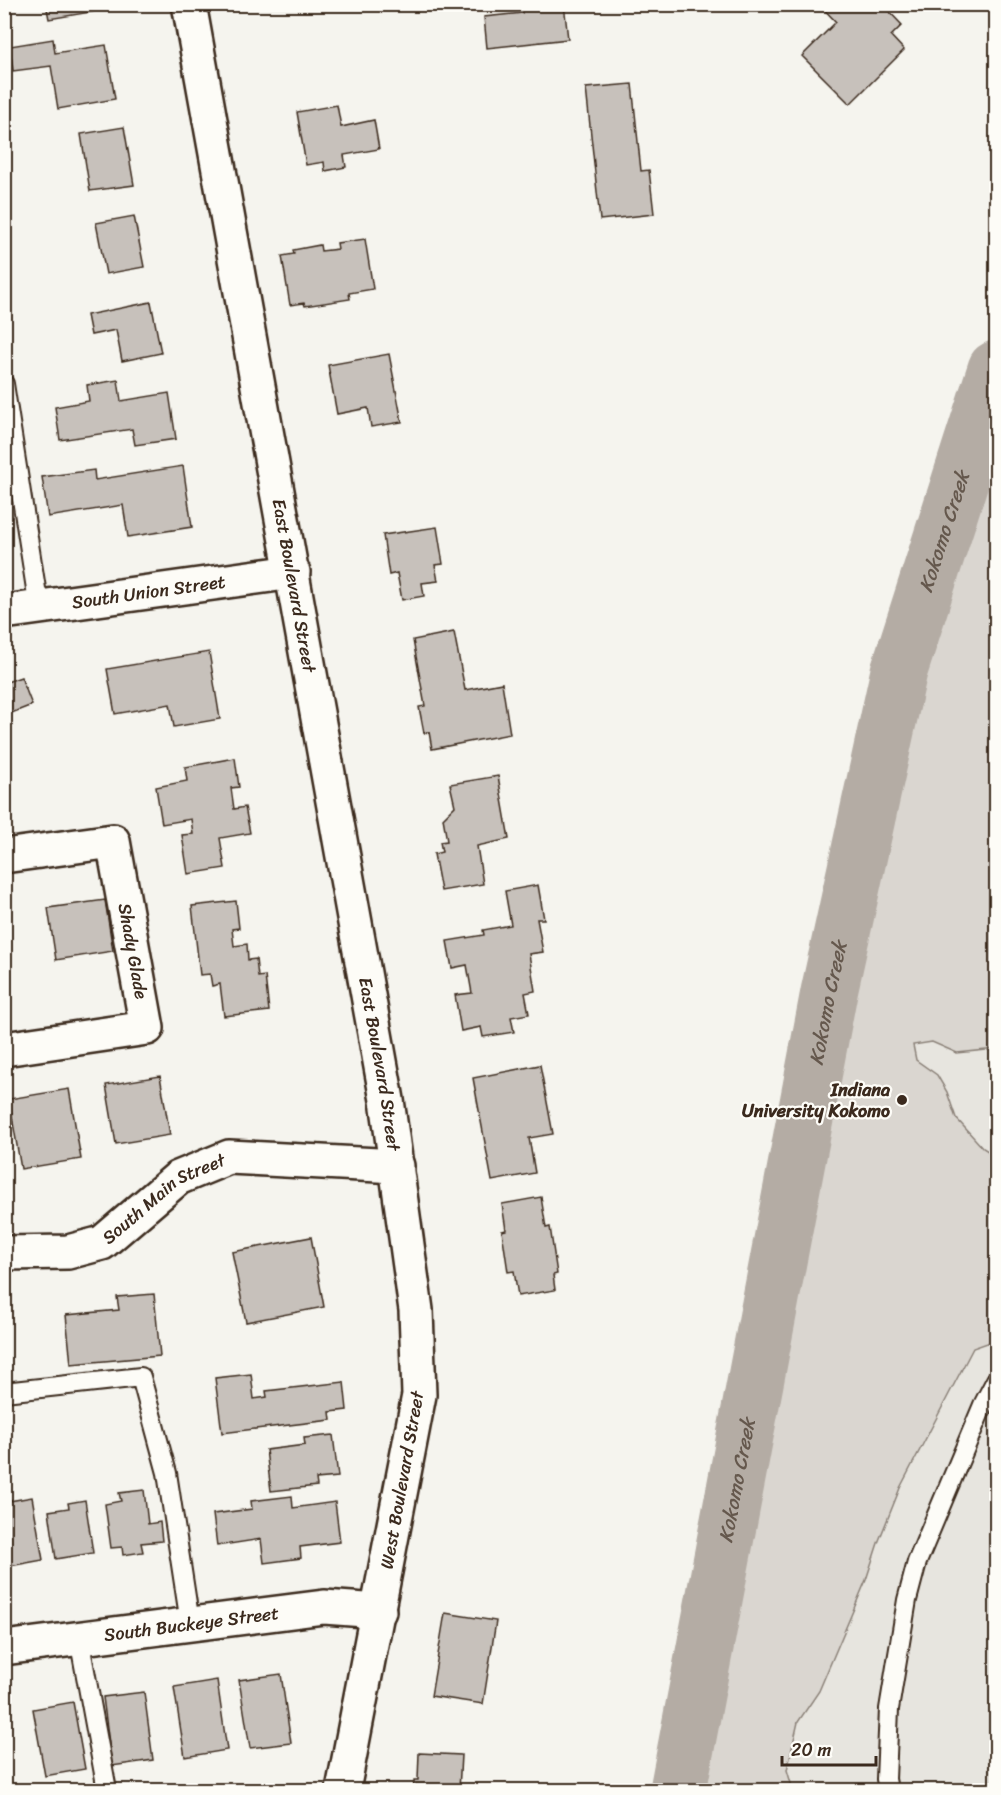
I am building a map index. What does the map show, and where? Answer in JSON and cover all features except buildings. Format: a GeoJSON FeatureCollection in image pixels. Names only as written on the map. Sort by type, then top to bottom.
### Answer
{"type":"FeatureCollection","features":[{"type":"Feature","properties":{"kind":"main road","name":"East Boulevard Street"},"geometry":{"type":"LineString","coordinates":[[189,4],[383,1076],[396,1166]]}},
{"type":"Feature","properties":{"kind":"main road","name":"South Union Street"},"geometry":{"type":"LineString","coordinates":[[4,612],[293,572]]}},
{"type":"Feature","properties":{"kind":"main road","name":"Shady Glade"},"geometry":{"type":"LineString","coordinates":[[4,856],[112,841],[147,1028],[4,1049]]}},
{"type":"Feature","properties":{"kind":"main road","name":"South Main Street"},"geometry":{"type":"LineString","coordinates":[[4,1253],[68,1252],[102,1243],[178,1178],[229,1157],[396,1166]]}},
{"type":"Feature","properties":{"kind":"main road","name":"West Boulevard Street"},"geometry":{"type":"LineString","coordinates":[[343,1791],[419,1395],[416,1310],[396,1166]]}},
{"type":"Feature","properties":{"kind":"main road","name":"South Buckeye Street"},"geometry":{"type":"LineString","coordinates":[[4,1648],[324,1607],[379,1611]]}},
{"type":"Feature","properties":{"kind":"lane"},"geometry":{"type":"LineString","coordinates":[[4,384],[39,608]]}},
{"type":"Feature","properties":{"kind":"lane"},"geometry":{"type":"LineString","coordinates":[[4,1392],[141,1377],[167,1473],[190,1623]]}},
{"type":"Feature","properties":{"kind":"lane"},"geometry":{"type":"LineString","coordinates":[[888,1791],[886,1779],[890,1709],[907,1600],[917,1562],[983,1405],[996,1380]]}},
{"type":"Feature","properties":{"kind":"lane"},"geometry":{"type":"LineString","coordinates":[[79,1638],[107,1791]]}},
{"type":"Feature","properties":{"kind":"shaded area","name":"Indiana University Kokomo"},"geometry":{"type":"Polygon","coordinates":[[[996,369],[996,1790],[678,1790],[829,992],[899,671],[996,369]]]}},
{"type":"Feature","properties":{"kind":"shaded area","name":"Indiana University Kokomo"},"geometry":{"type":"Polygon","coordinates":[[[996,369],[996,1049],[957,1053],[932,1042],[913,1045],[916,1060],[937,1075],[947,1092],[956,1118],[983,1148],[996,1156],[996,1340],[973,1348],[900,1488],[866,1580],[819,1691],[798,1722],[787,1770],[793,1790],[678,1790],[829,992],[899,671],[996,369]]]}},
{"type":"Feature","properties":{"kind":"waterway","name":"Kokomo Creek"},"geometry":{"type":"LineString","coordinates":[[678,1790],[829,992],[899,671],[996,369]]}},
{"type":"Feature","properties":{"kind":"place","name":"Indiana University Kokomo"},"geometry":{"type":"Point","coordinates":[902,1100]}}]}
